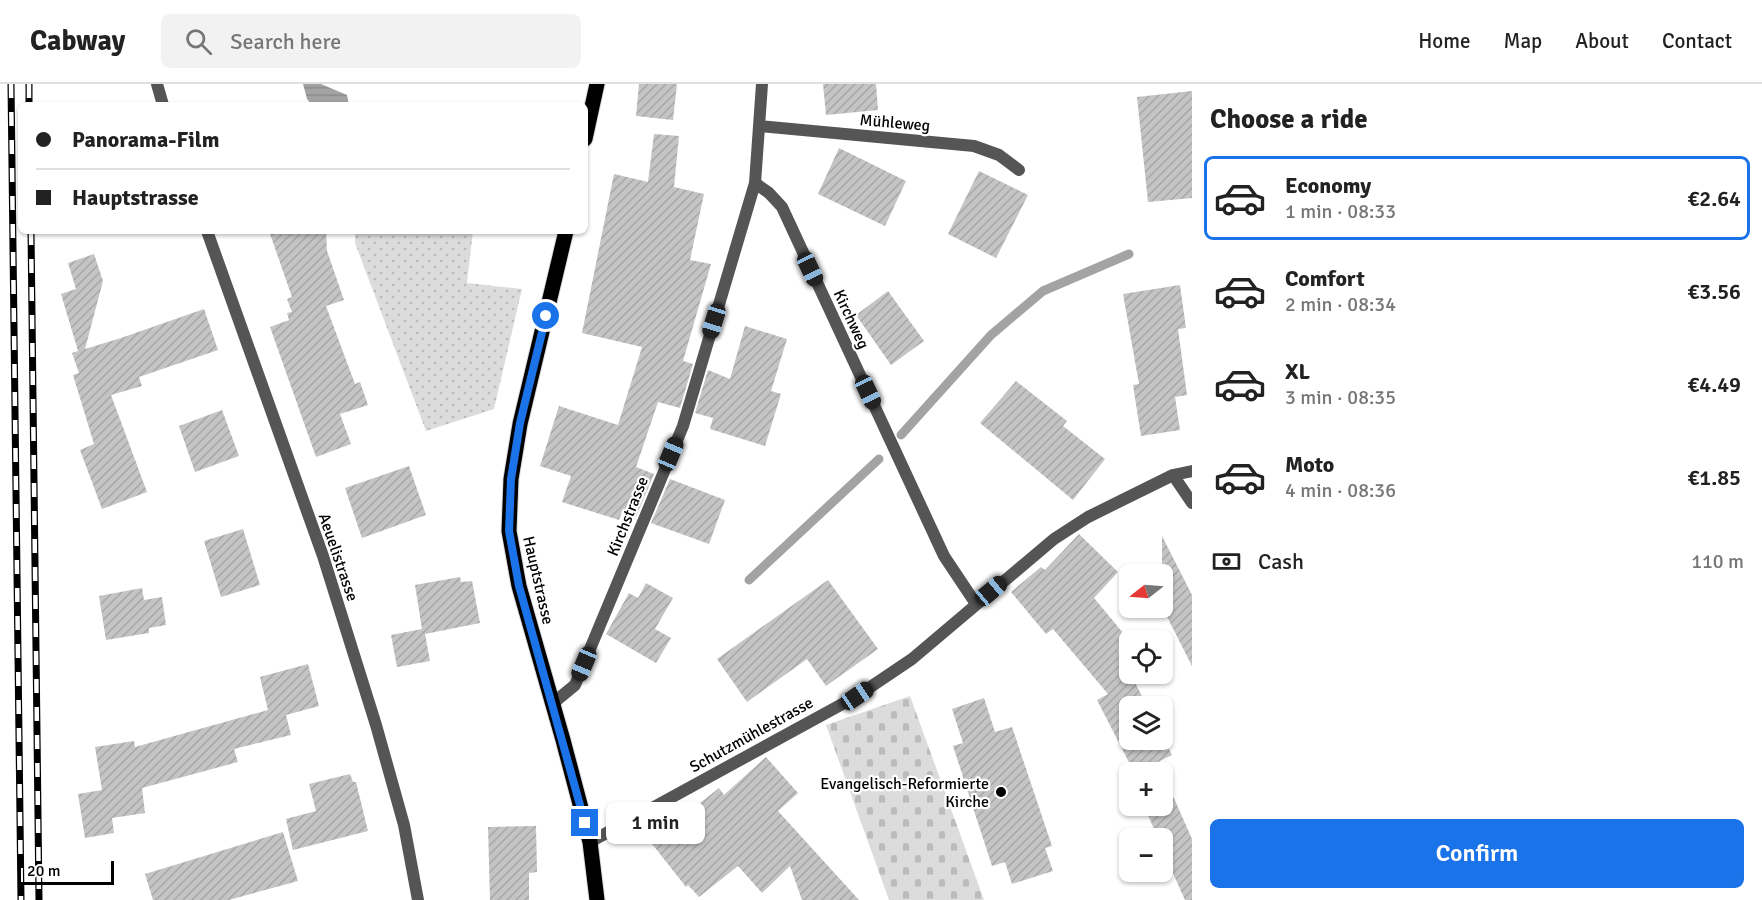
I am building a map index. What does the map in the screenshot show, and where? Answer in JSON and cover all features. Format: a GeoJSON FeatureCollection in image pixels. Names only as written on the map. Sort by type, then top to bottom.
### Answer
{"type":"FeatureCollection","features":[{"type":"Feature","properties":{"kind":"main road"},"geometry":{"type":"LineString","coordinates":[[588,125],[597,84]]}},
{"type":"Feature","properties":{"kind":"main road","name":"Hauptstrasse"},"geometry":{"type":"LineString","coordinates":[[565,234],[520,423],[511,479],[509,531],[519,586],[590,842],[597,900]]}},
{"type":"Feature","properties":{"kind":"street"},"geometry":{"type":"LineString","coordinates":[[157,84],[162,102]]}},
{"type":"Feature","properties":{"kind":"street","name":"Kirchstrasse"},"geometry":{"type":"LineString","coordinates":[[552,704],[575,685],[683,426],[755,183],[762,84]]}},
{"type":"Feature","properties":{"kind":"street","name":"Mühleweg"},"geometry":{"type":"LineString","coordinates":[[760,126],[974,146],[999,155],[1019,170]]}},
{"type":"Feature","properties":{"kind":"street","name":"Kirchweg"},"geometry":{"type":"LineString","coordinates":[[755,183],[769,193],[782,207],[944,556],[976,604]]}},
{"type":"Feature","properties":{"kind":"street","name":"Aeuelistrasse"},"geometry":{"type":"LineString","coordinates":[[208,234],[323,556],[376,725],[401,814],[418,900]]}},
{"type":"Feature","properties":{"kind":"street","name":"Schutzmühlestrasse"},"geometry":{"type":"LineString","coordinates":[[590,842],[857,696],[912,659],[1054,539],[1088,517],[1173,475],[1192,471]]}},
{"type":"Feature","properties":{"kind":"street"},"geometry":{"type":"LineString","coordinates":[[1173,475],[1192,503]]}},
{"type":"Feature","properties":{"kind":"green space"},"geometry":{"type":"Polygon","coordinates":[[[355,234],[473,234],[467,283],[522,289],[494,409],[426,431],[355,243],[355,234]]]}},
{"type":"Feature","properties":{"kind":"green space"},"geometry":{"type":"Polygon","coordinates":[[[910,696],[984,900],[889,900],[826,725],[910,696]]]}},
{"type":"Feature","properties":{"kind":"shaded area"},"geometry":{"type":"Polygon","coordinates":[[[303,84],[321,84],[347,95],[348,102],[310,102],[303,84]]]}},
{"type":"Feature","properties":{"kind":"building"},"geometry":{"type":"Polygon","coordinates":[[[639,84],[677,84],[673,120],[636,116],[639,84]]]}},
{"type":"Feature","properties":{"kind":"building"},"geometry":{"type":"Polygon","coordinates":[[[823,84],[876,84],[878,110],[826,115],[823,84]]]}},
{"type":"Feature","properties":{"kind":"building"},"geometry":{"type":"Polygon","coordinates":[[[1192,91],[1192,198],[1148,202],[1137,97],[1192,91]]]}},
{"type":"Feature","properties":{"kind":"building"},"geometry":{"type":"Polygon","coordinates":[[[654,134],[679,136],[674,187],[704,194],[690,260],[711,264],[683,361],[693,364],[680,408],[658,402],[636,467],[654,474],[636,517],[622,512],[619,520],[562,502],[571,476],[540,466],[559,406],[618,425],[642,347],[582,333],[614,174],[648,182],[654,134]]]}},
{"type":"Feature","properties":{"kind":"building"},"geometry":{"type":"Polygon","coordinates":[[[839,148],[906,181],[885,226],[818,194],[839,148]]]}},
{"type":"Feature","properties":{"kind":"building"},"geometry":{"type":"Polygon","coordinates":[[[979,171],[1028,195],[996,258],[948,234],[979,171]]]}},
{"type":"Feature","properties":{"kind":"building"},"geometry":{"type":"Polygon","coordinates":[[[270,234],[326,234],[327,251],[344,300],[326,306],[355,384],[360,382],[368,405],[340,414],[351,444],[316,457],[270,327],[289,320],[287,313],[292,312],[287,299],[292,297],[270,234]]]}},
{"type":"Feature","properties":{"kind":"building"},"geometry":{"type":"Polygon","coordinates":[[[94,254],[103,281],[85,349],[204,309],[218,350],[139,377],[142,386],[111,395],[147,492],[102,509],[80,450],[94,444],[73,375],[79,373],[72,353],[78,351],[61,294],[76,289],[68,263],[94,254]]]}},
{"type":"Feature","properties":{"kind":"building"},"geometry":{"type":"Polygon","coordinates":[[[1180,285],[1186,328],[1178,329],[1187,395],[1175,397],[1180,430],[1141,436],[1133,385],[1139,384],[1123,294],[1180,285]]]}},
{"type":"Feature","properties":{"kind":"building"},"geometry":{"type":"Polygon","coordinates":[[[888,291],[924,341],[891,365],[856,315],[888,291]]]}},
{"type":"Feature","properties":{"kind":"building"},"geometry":{"type":"Polygon","coordinates":[[[745,326],[787,339],[771,391],[781,394],[765,446],[710,429],[713,418],[695,413],[708,370],[730,379],[745,326]]]}},
{"type":"Feature","properties":{"kind":"building"},"geometry":{"type":"Polygon","coordinates":[[[1016,381],[1067,421],[1063,426],[1105,459],[1073,500],[980,423],[1016,381]]]}},
{"type":"Feature","properties":{"kind":"building"},"geometry":{"type":"Polygon","coordinates":[[[222,410],[239,456],[195,472],[179,426],[222,410]]]}},
{"type":"Feature","properties":{"kind":"building"},"geometry":{"type":"Polygon","coordinates":[[[409,466],[426,515],[362,538],[345,488],[409,466]]]}},
{"type":"Feature","properties":{"kind":"building"},"geometry":{"type":"Polygon","coordinates":[[[670,479],[725,500],[709,544],[651,523],[670,479]]]}},
{"type":"Feature","properties":{"kind":"building"},"geometry":{"type":"Polygon","coordinates":[[[243,529],[260,585],[221,597],[204,541],[243,529]]]}},
{"type":"Feature","properties":{"kind":"building"},"geometry":{"type":"Polygon","coordinates":[[[1079,534],[1118,572],[1094,598],[1121,630],[1118,649],[1119,684],[1136,684],[1142,696],[1119,696],[1119,743],[1097,700],[1108,694],[1053,629],[1046,634],[1011,592],[1041,567],[1045,570],[1079,534]]]}},
{"type":"Feature","properties":{"kind":"building"},"geometry":{"type":"Polygon","coordinates":[[[1162,536],[1192,595],[1192,666],[1168,618],[1173,618],[1173,564],[1162,564],[1162,536]]]}},
{"type":"Feature","properties":{"kind":"building"},"geometry":{"type":"Polygon","coordinates":[[[460,577],[461,582],[472,581],[480,623],[425,634],[430,661],[397,667],[391,635],[422,629],[415,585],[460,577]]]}},
{"type":"Feature","properties":{"kind":"building"},"geometry":{"type":"Polygon","coordinates":[[[828,580],[878,649],[826,686],[807,659],[747,702],[717,659],[828,580]]]}},
{"type":"Feature","properties":{"kind":"building"},"geometry":{"type":"Polygon","coordinates":[[[646,583],[673,598],[655,629],[671,638],[656,663],[606,634],[629,593],[638,598],[646,583]]]}},
{"type":"Feature","properties":{"kind":"building"},"geometry":{"type":"Polygon","coordinates":[[[142,588],[144,600],[162,597],[166,625],[149,628],[149,633],[106,640],[99,596],[142,588]]]}},
{"type":"Feature","properties":{"kind":"building"},"geometry":{"type":"Polygon","coordinates":[[[308,664],[319,706],[286,715],[291,735],[234,749],[238,762],[142,788],[145,813],[112,818],[114,833],[85,838],[78,794],[102,790],[95,747],[134,741],[135,747],[268,710],[260,677],[308,664]]]}},
{"type":"Feature","properties":{"kind":"building","name":"Evangelisch-Reformierte Kirche"},"geometry":{"type":"Polygon","coordinates":[[[984,698],[995,732],[1012,727],[1052,846],[1045,848],[1053,871],[1012,884],[1005,862],[992,866],[953,746],[963,743],[952,709],[984,698]]]}},
{"type":"Feature","properties":{"kind":"building"},"geometry":{"type":"Polygon","coordinates":[[[1123,750],[1169,750],[1172,755],[1158,762],[1129,762],[1123,750]]]}},
{"type":"Feature","properties":{"kind":"building"},"geometry":{"type":"Polygon","coordinates":[[[766,757],[798,793],[778,811],[859,900],[802,900],[790,866],[762,893],[738,866],[699,897],[688,885],[686,887],[645,835],[679,808],[685,815],[719,788],[724,795],[766,757]]]}},
{"type":"Feature","properties":{"kind":"building"},"geometry":{"type":"Polygon","coordinates":[[[350,774],[353,782],[356,782],[368,831],[293,850],[286,819],[316,811],[309,784],[350,774]]]}},
{"type":"Feature","properties":{"kind":"building"},"geometry":{"type":"Polygon","coordinates":[[[1173,796],[1192,839],[1192,900],[1185,900],[1173,873],[1173,828],[1154,828],[1148,816],[1173,816],[1173,796]]]}},
{"type":"Feature","properties":{"kind":"building"},"geometry":{"type":"Polygon","coordinates":[[[536,826],[537,872],[529,873],[529,900],[490,900],[488,827],[536,826]]]}},
{"type":"Feature","properties":{"kind":"building"},"geometry":{"type":"Polygon","coordinates":[[[283,832],[298,881],[229,900],[153,900],[145,874],[283,832]]]}},
{"type":"Feature","properties":{"kind":"waterway"},"geometry":{"type":"LineString","coordinates":[[901,435],[991,335],[1043,291],[1129,254]]}},
{"type":"Feature","properties":{"kind":"waterway"},"geometry":{"type":"LineString","coordinates":[[749,580],[879,459]]}},
{"type":"Feature","properties":{"kind":"railway"},"geometry":{"type":"LineString","coordinates":[[11,84],[21,900]]}},
{"type":"Feature","properties":{"kind":"railway"},"geometry":{"type":"LineString","coordinates":[[29,84],[29,102]]}},
{"type":"Feature","properties":{"kind":"railway"},"geometry":{"type":"LineString","coordinates":[[31,234],[39,900]]}},
{"type":"Feature","properties":{"kind":"place","name":"Evangelisch-Reformierte Kirche"},"geometry":{"type":"Point","coordinates":[1001,792]}},
{"type":"Feature","properties":{"kind":"route"},"geometry":{"type":"LineString","coordinates":[[546,316],[520,423],[511,479],[509,531],[519,586],[585,823]]}}]}
